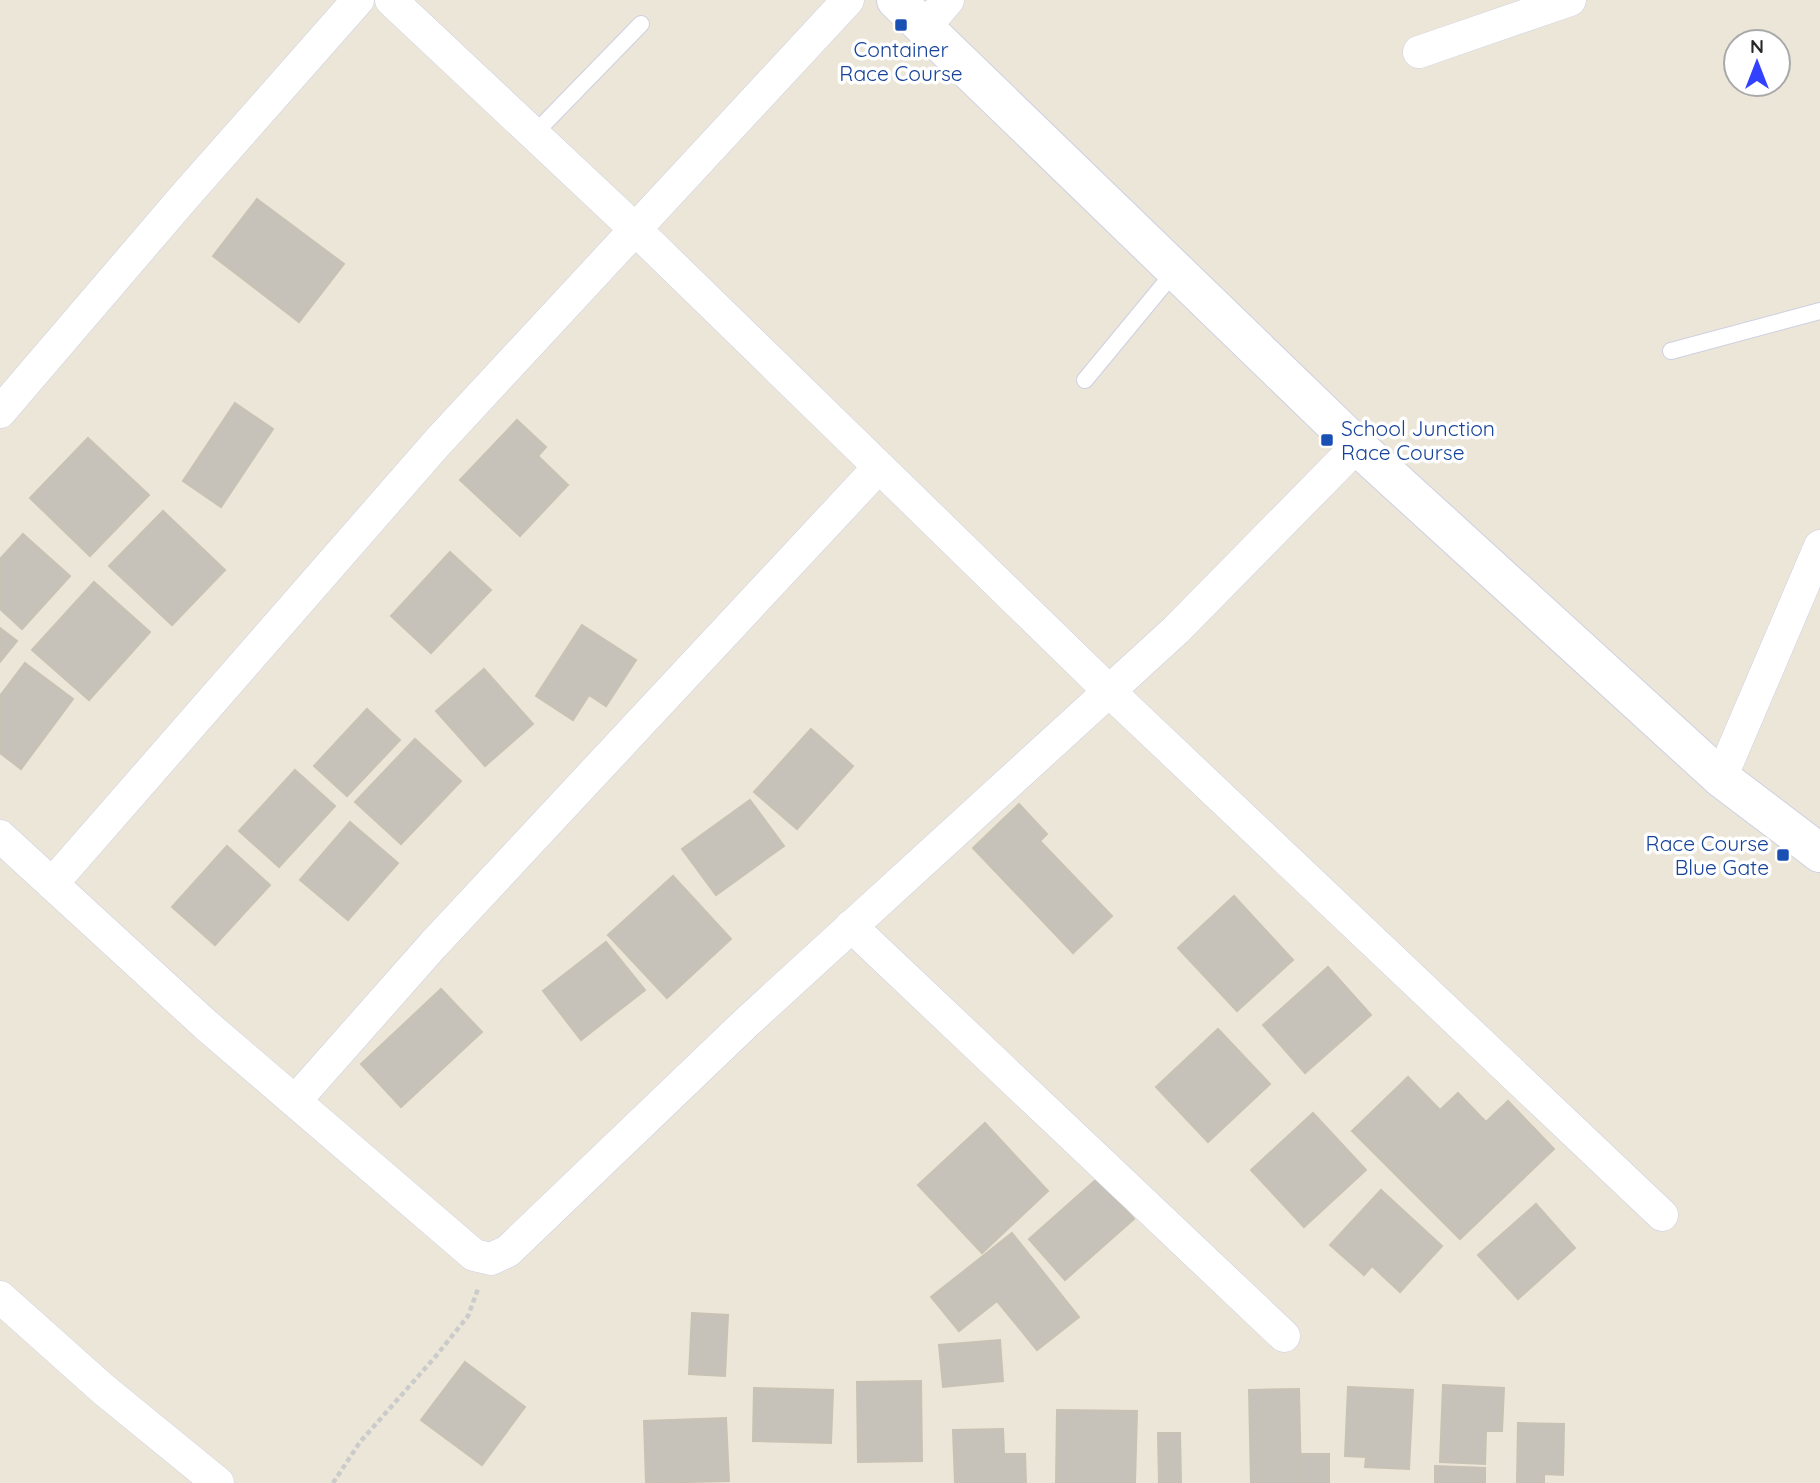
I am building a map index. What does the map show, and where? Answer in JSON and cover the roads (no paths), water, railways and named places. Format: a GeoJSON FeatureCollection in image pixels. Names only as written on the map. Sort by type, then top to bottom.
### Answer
{"type":"FeatureCollection","features":[{"type":"Feature","properties":{"kind":"street"},"geometry":{"type":"LineString","coordinates":[[0,412],[185,195],[358,0]]}},
{"type":"Feature","properties":{"kind":"street"},"geometry":{"type":"LineString","coordinates":[[391,0],[636,230],[1110,692],[1662,1215]]}},
{"type":"Feature","properties":{"kind":"street"},"geometry":{"type":"LineString","coordinates":[[52,884],[437,443],[848,0]]}},
{"type":"Feature","properties":{"kind":"street"},"geometry":{"type":"LineString","coordinates":[[896,0],[936,14],[1175,271],[1357,446],[1721,778],[1820,853]]}},
{"type":"Feature","properties":{"kind":"street"},"geometry":{"type":"LineString","coordinates":[[1419,52],[1570,0]]}},
{"type":"Feature","properties":{"kind":"street"},"geometry":{"type":"LineString","coordinates":[[0,836],[205,1025],[296,1100],[474,1255],[491,1259],[508,1251],[747,1021],[1110,692],[1176,630],[1357,446]]}},
{"type":"Feature","properties":{"kind":"street"},"geometry":{"type":"LineString","coordinates":[[296,1100],[433,945],[879,467]]}},
{"type":"Feature","properties":{"kind":"street"},"geometry":{"type":"LineString","coordinates":[[1721,778],[1820,546]]}},
{"type":"Feature","properties":{"kind":"street"},"geometry":{"type":"LineString","coordinates":[[851,926],[1284,1336]]}},
{"type":"Feature","properties":{"kind":"street"},"geometry":{"type":"LineString","coordinates":[[0,1297],[103,1389],[218,1483]]}},
{"type":"Feature","properties":{"kind":"lane"},"geometry":{"type":"LineString","coordinates":[[534,134],[641,24]]}},
{"type":"Feature","properties":{"kind":"lane"},"geometry":{"type":"LineString","coordinates":[[1085,380],[1175,271]]}},
{"type":"Feature","properties":{"kind":"lane"},"geometry":{"type":"LineString","coordinates":[[1671,351],[1820,312]]}},
{"type":"Feature","properties":{"kind":"place","name":"Container Race Course"},"geometry":{"type":"Point","coordinates":[901,25]}},
{"type":"Feature","properties":{"kind":"place","name":"School Junction Race Course"},"geometry":{"type":"Point","coordinates":[1327,440]}},
{"type":"Feature","properties":{"kind":"place","name":"Race Course Blue Gate"},"geometry":{"type":"Point","coordinates":[1783,855]}}]}
